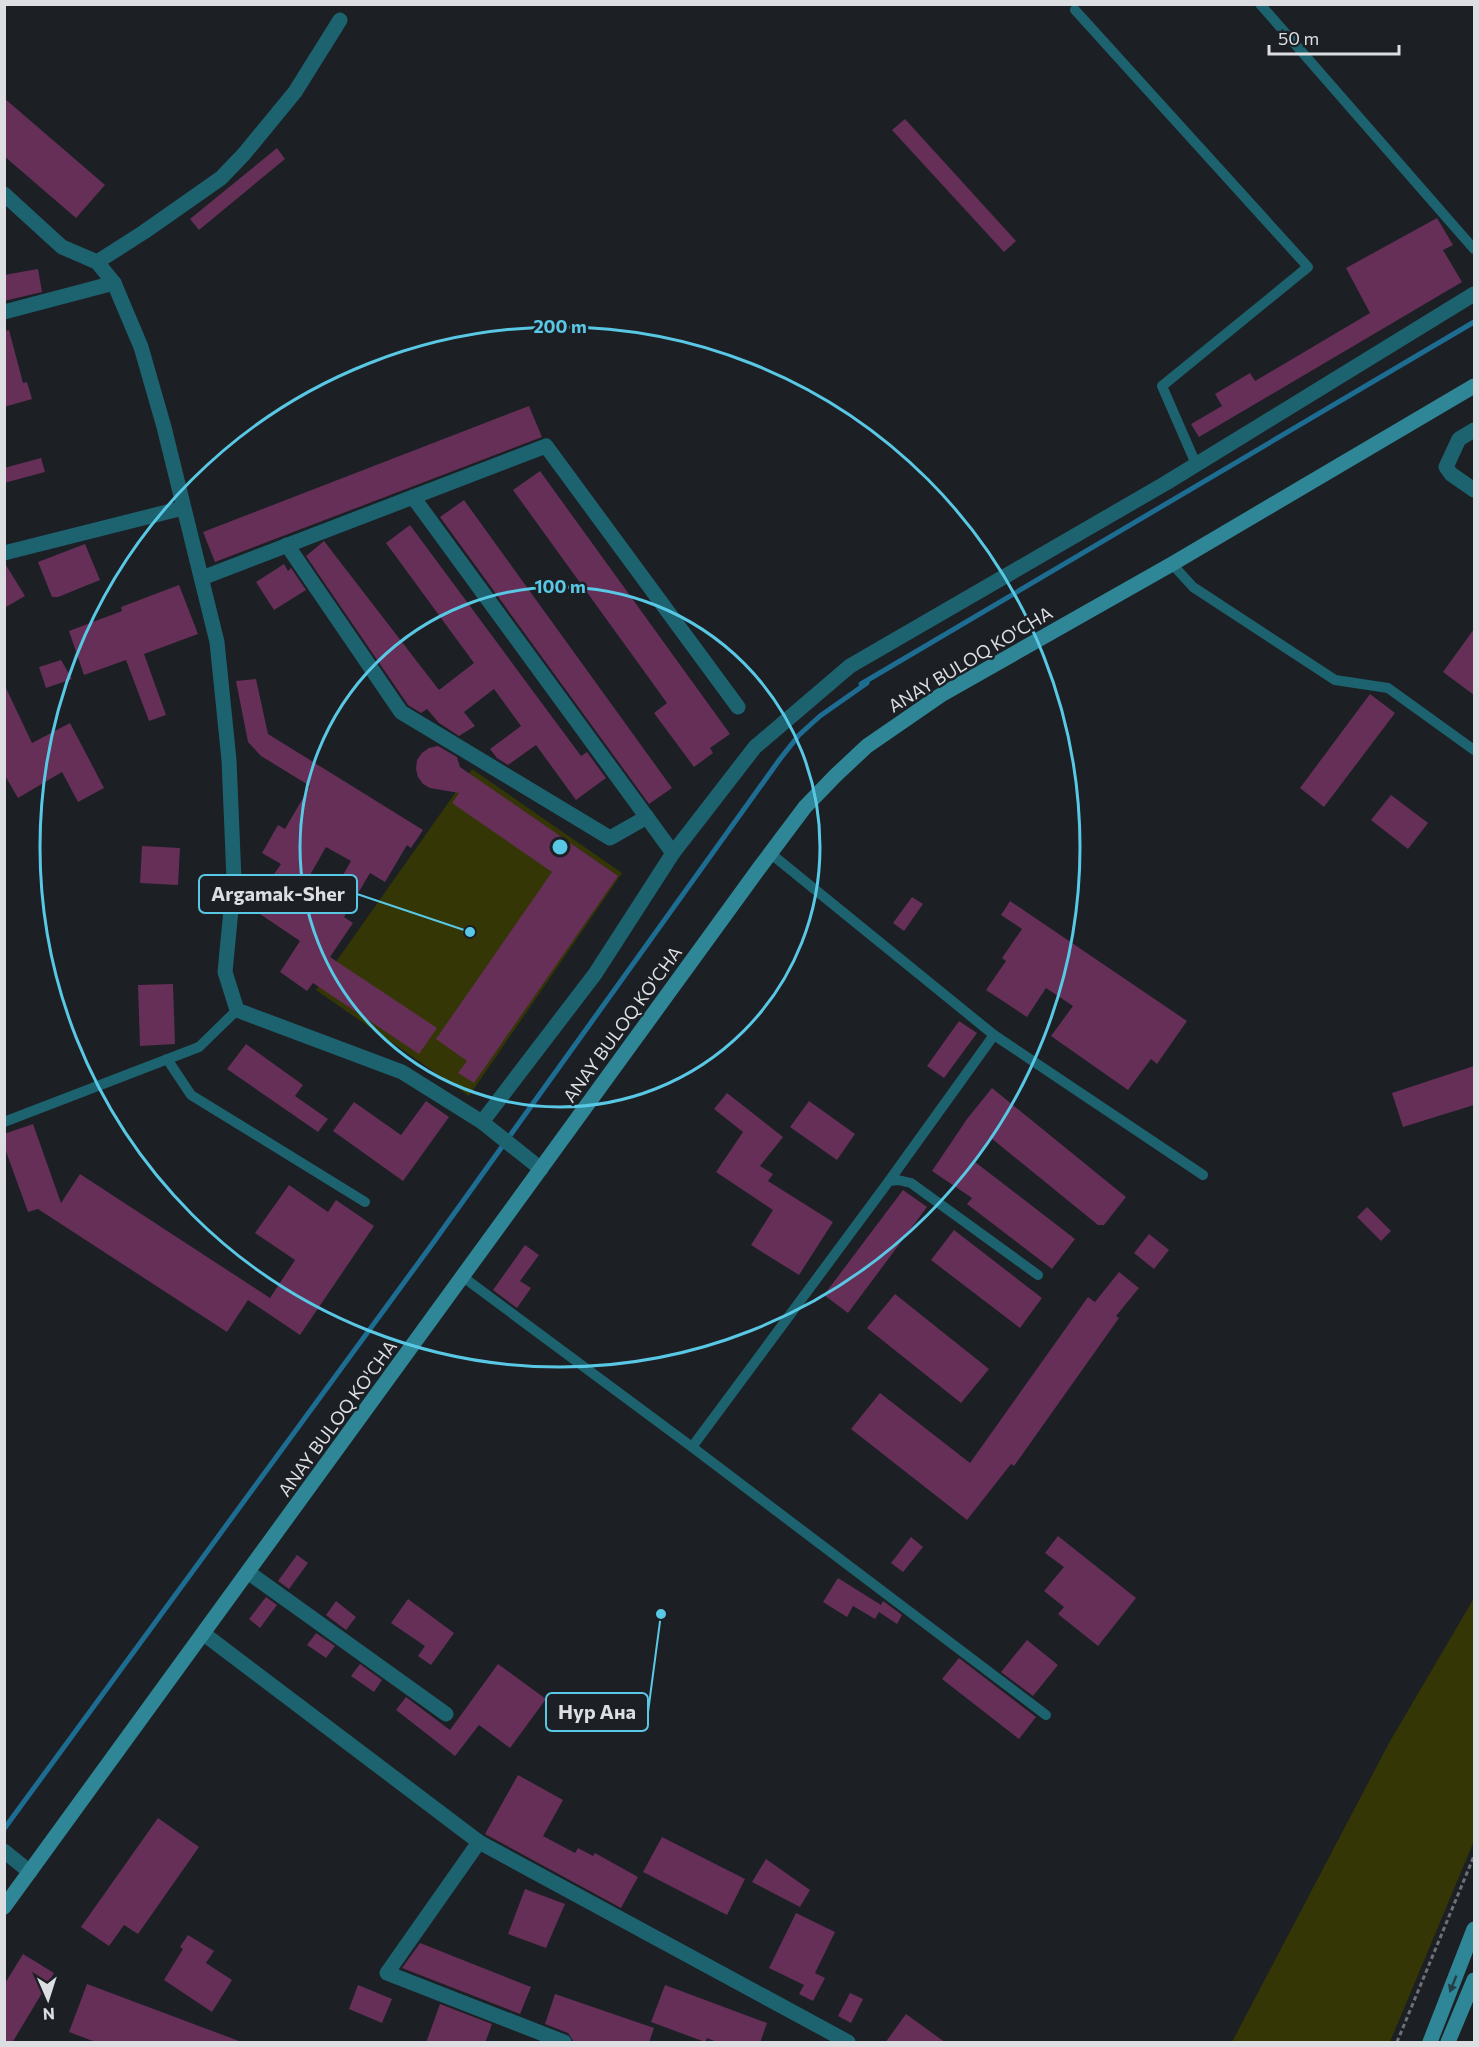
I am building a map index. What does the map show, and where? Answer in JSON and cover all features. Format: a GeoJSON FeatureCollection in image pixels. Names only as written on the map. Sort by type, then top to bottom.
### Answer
{"type":"FeatureCollection","features":[{"type":"Feature","properties":{"kind":"main road","name":"ANAY BULOQ KO'CHA"},"geometry":{"type":"LineString","coordinates":[[4,1906],[249,1573],[805,807],[867,746],[941,695],[1172,564],[1474,386]]}},
{"type":"Feature","properties":{"kind":"main road"},"geometry":{"type":"LineString","coordinates":[[1430,2043],[1474,1929]]}},
{"type":"Feature","properties":{"kind":"main road"},"geometry":{"type":"LineString","coordinates":[[1448,2043],[1474,1980]]}},
{"type":"Feature","properties":{"kind":"street"},"geometry":{"type":"LineString","coordinates":[[97,262],[221,178],[296,92],[340,20]]}},
{"type":"Feature","properties":{"kind":"street"},"geometry":{"type":"LineString","coordinates":[[4,194],[62,247],[97,262],[114,283],[141,347],[164,427],[218,642],[229,760],[234,879],[225,972],[237,1010],[402,1072],[482,1122],[541,1169]]}},
{"type":"Feature","properties":{"kind":"street"},"geometry":{"type":"LineString","coordinates":[[4,312],[114,283]]}},
{"type":"Feature","properties":{"kind":"street"},"geometry":{"type":"LineString","coordinates":[[482,1122],[595,974],[673,853],[755,747],[850,666],[1196,464],[1474,294]]}},
{"type":"Feature","properties":{"kind":"street"},"geometry":{"type":"LineString","coordinates":[[1474,430],[1459,439],[1446,467],[1451,474],[1474,490]]}},
{"type":"Feature","properties":{"kind":"street"},"geometry":{"type":"LineString","coordinates":[[202,578],[546,446],[738,706]]}},
{"type":"Feature","properties":{"kind":"street"},"geometry":{"type":"LineString","coordinates":[[413,497],[673,853]]}},
{"type":"Feature","properties":{"kind":"street"},"geometry":{"type":"LineString","coordinates":[[4,553],[183,508]]}},
{"type":"Feature","properties":{"kind":"street"},"geometry":{"type":"LineString","coordinates":[[286,545],[401,712],[610,838],[647,818]]}},
{"type":"Feature","properties":{"kind":"street"},"geometry":{"type":"LineString","coordinates":[[249,1573],[446,1714]]}},
{"type":"Feature","properties":{"kind":"street"},"geometry":{"type":"LineString","coordinates":[[204,1634],[478,1842],[848,2043]]}},
{"type":"Feature","properties":{"kind":"street"},"geometry":{"type":"LineString","coordinates":[[478,1842],[387,1973],[564,2043]]}},
{"type":"Feature","properties":{"kind":"street"},"geometry":{"type":"LineString","coordinates":[[10,1856],[30,1872]]}},
{"type":"Feature","properties":{"kind":"lane"},"geometry":{"type":"LineString","coordinates":[[1260,4],[1474,249]]}},
{"type":"Feature","properties":{"kind":"lane"},"geometry":{"type":"LineString","coordinates":[[1075,10],[1308,267],[1162,386],[1196,464]]}},
{"type":"Feature","properties":{"kind":"lane"},"geometry":{"type":"LineString","coordinates":[[1172,564],[1193,587],[1335,680],[1388,688],[1472,744]]}},
{"type":"Feature","properties":{"kind":"lane"},"geometry":{"type":"LineString","coordinates":[[770,853],[994,1035],[1203,1175]]}},
{"type":"Feature","properties":{"kind":"lane"},"geometry":{"type":"LineString","coordinates":[[4,1122],[200,1047],[237,1010]]}},
{"type":"Feature","properties":{"kind":"lane"},"geometry":{"type":"LineString","coordinates":[[692,1447],[994,1035]]}},
{"type":"Feature","properties":{"kind":"lane"},"geometry":{"type":"LineString","coordinates":[[167,1059],[191,1095],[365,1202]]}},
{"type":"Feature","properties":{"kind":"lane"},"geometry":{"type":"LineString","coordinates":[[889,1181],[898,1180],[911,1183],[1038,1275]]}},
{"type":"Feature","properties":{"kind":"lane"},"geometry":{"type":"LineString","coordinates":[[463,1278],[692,1447],[1046,1715]]}},
{"type":"Feature","properties":{"kind":"path"},"geometry":{"type":"LineString","coordinates":[[1397,2043],[1474,1856]]}},
{"type":"Feature","properties":{"kind":"shaded area"},"geometry":{"type":"Polygon","coordinates":[[[472,769],[622,873],[469,1096],[316,990],[472,769]]]}},
{"type":"Feature","properties":{"kind":"shaded area"},"geometry":{"type":"Polygon","coordinates":[[[1474,1598],[1474,1841],[1390,2042],[1232,2042],[1389,1743],[1474,1598]]]}},
{"type":"Feature","properties":{"kind":"building"},"geometry":{"type":"Polygon","coordinates":[[[4,98],[105,185],[76,218],[4,156],[4,98]]]}},
{"type":"Feature","properties":{"kind":"building"},"geometry":{"type":"Polygon","coordinates":[[[905,119],[1016,241],[1004,252],[892,130],[905,119]]]}},
{"type":"Feature","properties":{"kind":"building"},"geometry":{"type":"Polygon","coordinates":[[[277,148],[285,159],[199,230],[190,219],[277,148]]]}},
{"type":"Feature","properties":{"kind":"building"},"geometry":{"type":"Polygon","coordinates":[[[1437,218],[1453,245],[1443,250],[1462,282],[1199,437],[1191,424],[1222,406],[1215,394],[1250,373],[1255,381],[1370,313],[1346,268],[1437,218]]]}},
{"type":"Feature","properties":{"kind":"building"},"geometry":{"type":"Polygon","coordinates":[[[38,269],[42,292],[4,301],[4,275],[38,269]]]}},
{"type":"Feature","properties":{"kind":"building"},"geometry":{"type":"Polygon","coordinates":[[[9,330],[23,383],[27,382],[32,399],[4,407],[4,331],[9,330]]]}},
{"type":"Feature","properties":{"kind":"building"},"geometry":{"type":"Polygon","coordinates":[[[529,406],[542,437],[215,562],[203,532],[529,406]]]}},
{"type":"Feature","properties":{"kind":"building"},"geometry":{"type":"Polygon","coordinates":[[[41,458],[45,472],[4,483],[4,468],[41,458]]]}},
{"type":"Feature","properties":{"kind":"building"},"geometry":{"type":"Polygon","coordinates":[[[540,471],[730,734],[710,748],[713,753],[694,767],[654,713],[667,703],[513,490],[540,471]]]}},
{"type":"Feature","properties":{"kind":"building"},"geometry":{"type":"Polygon","coordinates":[[[464,500],[672,788],[649,804],[440,517],[464,500]]]}},
{"type":"Feature","properties":{"kind":"building"},"geometry":{"type":"Polygon","coordinates":[[[410,525],[581,756],[587,752],[606,778],[576,800],[536,745],[508,765],[497,758],[490,749],[521,726],[494,689],[464,712],[475,726],[459,736],[439,723],[427,709],[421,713],[408,705],[306,556],[324,541],[439,690],[474,663],[386,543],[410,525]]]}},
{"type":"Feature","properties":{"kind":"building"},"geometry":{"type":"Polygon","coordinates":[[[85,544],[100,580],[58,597],[52,597],[38,562],[85,544]]]}},
{"type":"Feature","properties":{"kind":"building"},"geometry":{"type":"Polygon","coordinates":[[[4,562],[25,596],[4,608],[4,562]]]}},
{"type":"Feature","properties":{"kind":"building"},"geometry":{"type":"Polygon","coordinates":[[[284,564],[288,571],[291,568],[306,590],[274,610],[256,582],[284,564]]]}},
{"type":"Feature","properties":{"kind":"building"},"geometry":{"type":"Polygon","coordinates":[[[179,585],[198,634],[144,654],[166,715],[149,721],[126,660],[84,675],[69,631],[122,611],[121,607],[179,585]]]}},
{"type":"Feature","properties":{"kind":"building"},"geometry":{"type":"Polygon","coordinates":[[[1474,629],[1474,695],[1443,672],[1474,629]]]}},
{"type":"Feature","properties":{"kind":"building"},"geometry":{"type":"Polygon","coordinates":[[[61,660],[72,679],[46,688],[39,667],[61,660]]]}},
{"type":"Feature","properties":{"kind":"building"},"geometry":{"type":"Polygon","coordinates":[[[256,679],[268,734],[423,830],[411,848],[407,845],[385,882],[370,873],[344,917],[353,923],[330,957],[437,1028],[419,1054],[313,983],[307,991],[280,972],[300,941],[251,908],[281,864],[262,853],[278,825],[285,829],[310,786],[261,756],[248,742],[236,681],[256,679]],[[326,847],[302,889],[326,905],[351,861],[326,847]]]}},
{"type":"Feature","properties":{"kind":"building"},"geometry":{"type":"Polygon","coordinates":[[[4,684],[32,743],[70,723],[104,788],[78,802],[62,772],[18,798],[4,774],[4,684]]]}},
{"type":"Feature","properties":{"kind":"building"},"geometry":{"type":"Polygon","coordinates":[[[1370,694],[1395,713],[1324,807],[1300,788],[1370,694]]]}},
{"type":"Feature","properties":{"kind":"building"},"geometry":{"type":"Polygon","coordinates":[[[438,746],[457,757],[460,767],[618,876],[474,1083],[458,1073],[467,1061],[436,1039],[552,872],[452,803],[459,793],[430,788],[423,784],[416,769],[417,760],[429,748],[438,746]]]}},
{"type":"Feature","properties":{"kind":"building"},"geometry":{"type":"Polygon","coordinates":[[[1391,795],[1428,823],[1408,849],[1371,820],[1391,795]]]}},
{"type":"Feature","properties":{"kind":"building"},"geometry":{"type":"Polygon","coordinates":[[[142,846],[180,848],[178,885],[140,883],[142,846]]]}},
{"type":"Feature","properties":{"kind":"building"},"geometry":{"type":"Polygon","coordinates":[[[912,897],[923,904],[904,931],[893,923],[912,897]]]}},
{"type":"Feature","properties":{"kind":"building"},"geometry":{"type":"Polygon","coordinates":[[[1010,901],[1187,1021],[1157,1064],[1151,1059],[1128,1090],[1051,1036],[1073,1006],[1046,988],[1027,1017],[986,990],[1006,961],[1002,958],[1022,929],[1001,915],[1010,901]]]}},
{"type":"Feature","properties":{"kind":"building"},"geometry":{"type":"Polygon","coordinates":[[[173,984],[175,1044],[140,1046],[138,985],[173,984]]]}},
{"type":"Feature","properties":{"kind":"building"},"geometry":{"type":"Polygon","coordinates":[[[959,1021],[977,1033],[944,1078],[927,1066],[959,1021]]]}},
{"type":"Feature","properties":{"kind":"building"},"geometry":{"type":"Polygon","coordinates":[[[246,1044],[303,1085],[295,1096],[328,1119],[318,1132],[227,1069],[246,1044]]]}},
{"type":"Feature","properties":{"kind":"building"},"geometry":{"type":"Polygon","coordinates":[[[1474,1066],[1474,1105],[1403,1127],[1392,1093],[1474,1066]]]}},
{"type":"Feature","properties":{"kind":"building"},"geometry":{"type":"Polygon","coordinates":[[[992,1088],[1126,1197],[1104,1225],[1098,1225],[991,1138],[975,1162],[1075,1239],[1052,1269],[967,1204],[972,1198],[932,1171],[967,1119],[992,1088]]]}},
{"type":"Feature","properties":{"kind":"building"},"geometry":{"type":"Polygon","coordinates":[[[727,1093],[783,1137],[760,1166],[773,1174],[768,1181],[833,1222],[799,1275],[751,1245],[773,1210],[716,1172],[743,1132],[714,1109],[727,1093]]]}},
{"type":"Feature","properties":{"kind":"building"},"geometry":{"type":"Polygon","coordinates":[[[426,1101],[449,1117],[403,1181],[333,1131],[354,1102],[401,1135],[426,1101]]]}},
{"type":"Feature","properties":{"kind":"building"},"geometry":{"type":"Polygon","coordinates":[[[809,1101],[855,1134],[837,1160],[790,1127],[809,1101]]]}},
{"type":"Feature","properties":{"kind":"building"},"geometry":{"type":"Polygon","coordinates":[[[33,1124],[61,1203],[80,1174],[270,1298],[295,1260],[255,1233],[289,1185],[328,1212],[336,1200],[374,1226],[300,1335],[248,1300],[227,1332],[38,1209],[28,1212],[4,1146],[4,1134],[33,1124]]]}},
{"type":"Feature","properties":{"kind":"building"},"geometry":{"type":"Polygon","coordinates":[[[903,1190],[927,1207],[848,1313],[824,1295],[903,1190]]]}},
{"type":"Feature","properties":{"kind":"building"},"geometry":{"type":"Polygon","coordinates":[[[1367,1207],[1391,1231],[1381,1241],[1357,1217],[1367,1207]]]}},
{"type":"Feature","properties":{"kind":"building"},"geometry":{"type":"Polygon","coordinates":[[[954,1230],[1042,1298],[1020,1328],[931,1260],[954,1230]]]}},
{"type":"Feature","properties":{"kind":"building"},"geometry":{"type":"Polygon","coordinates":[[[1149,1234],[1169,1250],[1154,1269],[1134,1253],[1149,1234]]]}},
{"type":"Feature","properties":{"kind":"building"},"geometry":{"type":"Polygon","coordinates":[[[525,1245],[539,1255],[520,1281],[531,1288],[517,1308],[493,1290],[525,1245]]]}},
{"type":"Feature","properties":{"kind":"building"},"geometry":{"type":"Polygon","coordinates":[[[1119,1272],[1139,1288],[1116,1316],[1119,1318],[1014,1466],[1011,1464],[967,1520],[851,1429],[880,1393],[970,1463],[1088,1297],[1095,1302],[1119,1272]]]}},
{"type":"Feature","properties":{"kind":"building"},"geometry":{"type":"Polygon","coordinates":[[[895,1294],[989,1369],[961,1403],[867,1328],[895,1294]]]}},
{"type":"Feature","properties":{"kind":"building"},"geometry":{"type":"Polygon","coordinates":[[[1058,1536],[1136,1598],[1098,1646],[1058,1614],[1064,1607],[1044,1591],[1064,1567],[1045,1553],[1058,1536]]]}},
{"type":"Feature","properties":{"kind":"building"},"geometry":{"type":"Polygon","coordinates":[[[911,1537],[923,1547],[903,1572],[891,1563],[911,1537]]]}},
{"type":"Feature","properties":{"kind":"building"},"geometry":{"type":"Polygon","coordinates":[[[297,1555],[308,1563],[289,1589],[278,1581],[297,1555]]]}},
{"type":"Feature","properties":{"kind":"building"},"geometry":{"type":"Polygon","coordinates":[[[838,1578],[881,1605],[883,1601],[902,1615],[897,1624],[879,1612],[875,1619],[853,1606],[847,1617],[823,1602],[838,1578]]]}},
{"type":"Feature","properties":{"kind":"building"},"geometry":{"type":"Polygon","coordinates":[[[266,1597],[277,1605],[260,1628],[249,1619],[266,1597]]]}},
{"type":"Feature","properties":{"kind":"building"},"geometry":{"type":"Polygon","coordinates":[[[408,1599],[454,1633],[431,1665],[418,1656],[425,1646],[391,1623],[408,1599]]]}},
{"type":"Feature","properties":{"kind":"building"},"geometry":{"type":"Polygon","coordinates":[[[336,1601],[356,1617],[346,1630],[326,1615],[336,1601]]]}},
{"type":"Feature","properties":{"kind":"building"},"geometry":{"type":"Polygon","coordinates":[[[316,1633],[335,1646],[326,1658],[307,1645],[316,1633]]]}},
{"type":"Feature","properties":{"kind":"building"},"geometry":{"type":"Polygon","coordinates":[[[1027,1640],[1058,1665],[1033,1696],[1001,1672],[1027,1640]]]}},
{"type":"Feature","properties":{"kind":"building"},"geometry":{"type":"Polygon","coordinates":[[[959,1658],[1036,1717],[1019,1739],[942,1679],[959,1658]]]}},
{"type":"Feature","properties":{"kind":"building"},"geometry":{"type":"Polygon","coordinates":[[[360,1664],[382,1680],[374,1692],[351,1676],[360,1664]]]}},
{"type":"Feature","properties":{"kind":"building"},"geometry":{"type":"Polygon","coordinates":[[[498,1664],[546,1699],[510,1748],[479,1725],[455,1756],[396,1710],[406,1697],[450,1730],[498,1664]]]}},
{"type":"Feature","properties":{"kind":"building"},"geometry":{"type":"Polygon","coordinates":[[[518,1775],[563,1800],[543,1836],[575,1853],[578,1848],[593,1856],[595,1853],[638,1877],[621,1908],[485,1834],[518,1775]]]}},
{"type":"Feature","properties":{"kind":"building"},"geometry":{"type":"Polygon","coordinates":[[[158,1818],[199,1847],[138,1934],[124,1925],[109,1946],[81,1927],[158,1818]]]}},
{"type":"Feature","properties":{"kind":"building"},"geometry":{"type":"Polygon","coordinates":[[[662,1837],[745,1879],[727,1915],[643,1872],[662,1837]]]}},
{"type":"Feature","properties":{"kind":"building"},"geometry":{"type":"Polygon","coordinates":[[[766,1859],[810,1890],[800,1907],[752,1882],[766,1859]]]}},
{"type":"Feature","properties":{"kind":"building"},"geometry":{"type":"Polygon","coordinates":[[[525,1889],[565,1904],[546,1948],[508,1934],[525,1889]]]}},
{"type":"Feature","properties":{"kind":"building"},"geometry":{"type":"Polygon","coordinates":[[[796,1913],[835,1932],[815,1973],[825,1978],[813,2001],[799,1994],[804,1985],[769,1968],[796,1913]]]}},
{"type":"Feature","properties":{"kind":"building"},"geometry":{"type":"Polygon","coordinates":[[[188,1935],[214,1951],[206,1963],[232,1980],[212,2012],[164,1980],[183,1949],[180,1947],[188,1935]]]}},
{"type":"Feature","properties":{"kind":"building"},"geometry":{"type":"Polygon","coordinates":[[[420,1943],[531,1987],[520,2014],[402,1968],[420,1943]]]}},
{"type":"Feature","properties":{"kind":"building"},"geometry":{"type":"Polygon","coordinates":[[[23,1954],[54,1973],[12,2043],[4,2043],[4,1985],[23,1954]]]}},
{"type":"Feature","properties":{"kind":"building"},"geometry":{"type":"Polygon","coordinates":[[[87,1984],[239,2041],[239,2043],[98,2043],[69,2032],[87,1984]]]}},
{"type":"Feature","properties":{"kind":"building"},"geometry":{"type":"Polygon","coordinates":[[[358,1985],[392,1999],[382,2023],[349,2009],[358,1985]]]}},
{"type":"Feature","properties":{"kind":"building"},"geometry":{"type":"Polygon","coordinates":[[[665,1985],[767,2023],[760,2043],[719,2043],[707,2038],[705,2042],[651,2022],[665,1985]]]}},
{"type":"Feature","properties":{"kind":"building"},"geometry":{"type":"Polygon","coordinates":[[[850,1993],[863,1999],[851,2023],[838,2016],[850,1993]]]}},
{"type":"Feature","properties":{"kind":"building"},"geometry":{"type":"Polygon","coordinates":[[[555,1994],[654,2028],[649,2043],[574,2042],[568,2033],[545,2024],[555,1994]]]}},
{"type":"Feature","properties":{"kind":"building"},"geometry":{"type":"Polygon","coordinates":[[[440,2004],[492,2024],[485,2043],[426,2043],[440,2004]]]}},
{"type":"Feature","properties":{"kind":"building"},"geometry":{"type":"Polygon","coordinates":[[[906,2014],[946,2043],[885,2043],[906,2014]]]}},
{"type":"Feature","properties":{"kind":"waterway"},"geometry":{"type":"LineString","coordinates":[[4,1829],[433,1243],[799,735],[820,716],[867,683],[861,684],[1474,322]]}},
{"type":"Feature","properties":{"kind":"place","name":"Argamak-Sher"},"geometry":{"type":"Point","coordinates":[470,932]}},
{"type":"Feature","properties":{"kind":"place","name":"Нур Ана"},"geometry":{"type":"Point","coordinates":[661,1614]}}]}
